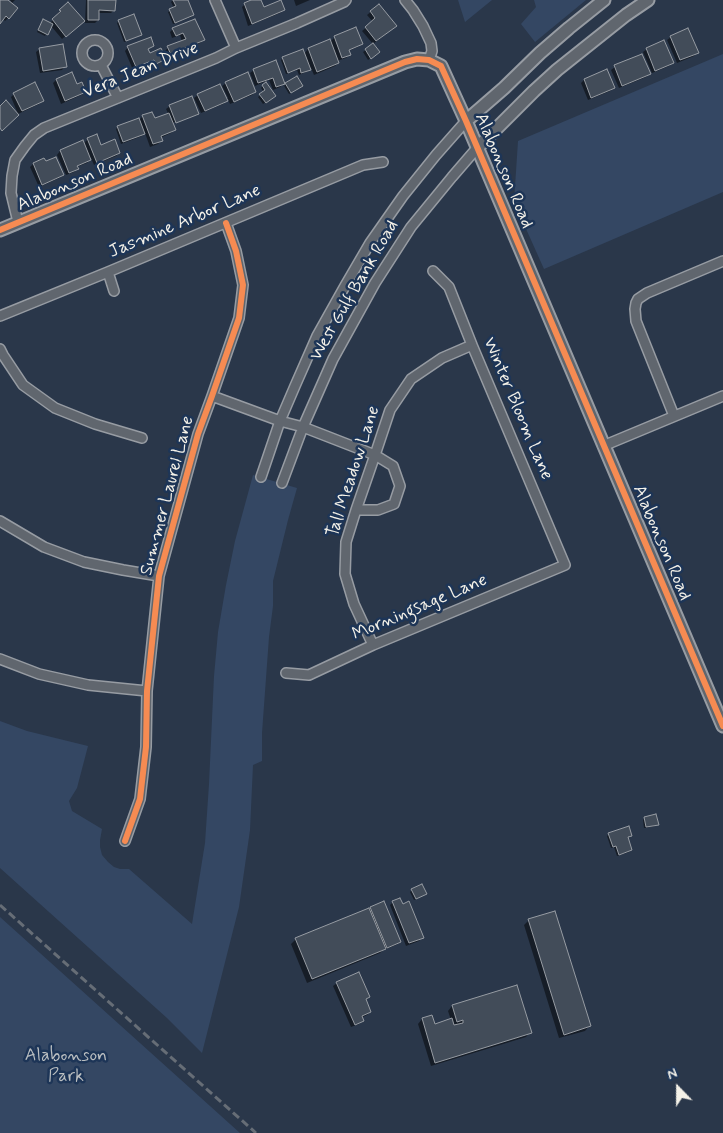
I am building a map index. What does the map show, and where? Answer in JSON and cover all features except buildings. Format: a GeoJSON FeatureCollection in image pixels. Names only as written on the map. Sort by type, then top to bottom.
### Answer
{"type":"FeatureCollection","features":[{"type":"Feature","properties":{"kind":"street"},"geometry":{"type":"LineString","coordinates":[[215,0],[236,48]]}},
{"type":"Feature","properties":{"kind":"street","name":"Vera Jean Drive"},"geometry":{"type":"LineString","coordinates":[[18,222],[11,193],[12,176],[16,160],[24,146],[44,128],[297,24],[346,0]]}},
{"type":"Feature","properties":{"kind":"street"},"geometry":{"type":"LineString","coordinates":[[405,0],[423,26],[431,43],[432,51],[429,60]]}},
{"type":"Feature","properties":{"kind":"street","name":"West Gulf Bank Road"},"geometry":{"type":"LineString","coordinates":[[261,477],[280,421],[318,336],[370,243],[403,196],[466,121],[540,53],[604,0]]}},
{"type":"Feature","properties":{"kind":"street","name":"West Gulf Bank Road"},"geometry":{"type":"LineString","coordinates":[[282,483],[303,427],[333,359],[375,283],[411,228],[477,148],[534,91],[557,70],[626,15],[648,0]]}},
{"type":"Feature","properties":{"kind":"street","name":"Alabonson Road"},"geometry":{"type":"LineString","coordinates":[[0,230],[405,62],[417,59],[429,60],[441,66],[723,726]]}},
{"type":"Feature","properties":{"kind":"street"},"geometry":{"type":"LineString","coordinates":[[101,65],[118,98]]}},
{"type":"Feature","properties":{"kind":"street","name":"Jasmine Arbor Lane"},"geometry":{"type":"LineString","coordinates":[[0,316],[362,165],[383,162]]}},
{"type":"Feature","properties":{"kind":"street","name":"Summer Laurel Lane"},"geometry":{"type":"LineString","coordinates":[[125,841],[140,799],[146,748],[147,691],[159,576],[198,434],[239,318],[243,285],[236,251],[226,223]]}},
{"type":"Feature","properties":{"kind":"street"},"geometry":{"type":"LineString","coordinates":[[674,416],[636,321],[636,304],[638,299],[647,293],[723,261]]}},
{"type":"Feature","properties":{"kind":"street","name":"Winter Bloom Lane"},"geometry":{"type":"LineString","coordinates":[[433,271],[449,286],[565,565]]}},
{"type":"Feature","properties":{"kind":"street"},"geometry":{"type":"LineString","coordinates":[[108,272],[114,291]]}},
{"type":"Feature","properties":{"kind":"street","name":"Tall Meadow Lane"},"geometry":{"type":"LineString","coordinates":[[373,645],[354,604],[345,574],[346,542],[356,510],[390,410],[411,379],[442,358],[472,344]]}},
{"type":"Feature","properties":{"kind":"street"},"geometry":{"type":"LineString","coordinates":[[0,349],[23,385],[55,408],[95,424],[142,438]]}},
{"type":"Feature","properties":{"kind":"street"},"geometry":{"type":"LineString","coordinates":[[212,396],[280,421],[303,427],[375,455],[393,466],[400,486],[394,504],[378,510],[356,510]]}},
{"type":"Feature","properties":{"kind":"street"},"geometry":{"type":"LineString","coordinates":[[603,446],[723,396]]}},
{"type":"Feature","properties":{"kind":"street"},"geometry":{"type":"LineString","coordinates":[[0,521],[44,547],[84,562],[159,576]]}},
{"type":"Feature","properties":{"kind":"street","name":"Morningsage Lane"},"geometry":{"type":"LineString","coordinates":[[286,673],[309,675],[373,645],[565,565]]}},
{"type":"Feature","properties":{"kind":"street"},"geometry":{"type":"LineString","coordinates":[[0,659],[39,674],[88,685],[147,691]]}},
{"type":"Feature","properties":{"kind":"green space"},"geometry":{"type":"Polygon","coordinates":[[[458,0],[492,0],[465,22],[458,0]]]}},
{"type":"Feature","properties":{"kind":"green space"},"geometry":{"type":"Polygon","coordinates":[[[534,0],[586,0],[535,42],[521,24],[536,7],[534,0]]]}},
{"type":"Feature","properties":{"kind":"green space"},"geometry":{"type":"Polygon","coordinates":[[[723,54],[723,192],[544,269],[514,202],[518,141],[723,54]]]}},
{"type":"Feature","properties":{"kind":"green space"},"geometry":{"type":"Polygon","coordinates":[[[253,475],[297,488],[273,581],[273,606],[262,733],[262,761],[253,765],[250,830],[239,907],[202,1053],[167,1018],[0,868],[0,721],[27,731],[88,746],[77,788],[69,801],[72,811],[102,829],[100,847],[102,855],[108,862],[120,869],[129,869],[192,924],[205,843],[218,632],[235,541],[253,475]]]}},
{"type":"Feature","properties":{"kind":"green space","name":"Alabonson Park"},"geometry":{"type":"Polygon","coordinates":[[[0,917],[240,1133],[0,1133],[0,917]]]}},
{"type":"Feature","properties":{"kind":"railway"},"geometry":{"type":"LineString","coordinates":[[0,905],[256,1133]]}},
{"type":"Feature","properties":{"kind":"cycle path"},"geometry":{"type":"LineString","coordinates":[[0,230],[405,62],[417,59],[429,60],[441,66],[723,726]]}},
{"type":"Feature","properties":{"kind":"cycle path"},"geometry":{"type":"LineString","coordinates":[[125,841],[140,799],[146,747],[147,691],[159,576],[198,434],[239,318],[243,285],[236,251],[226,223]]}}]}
